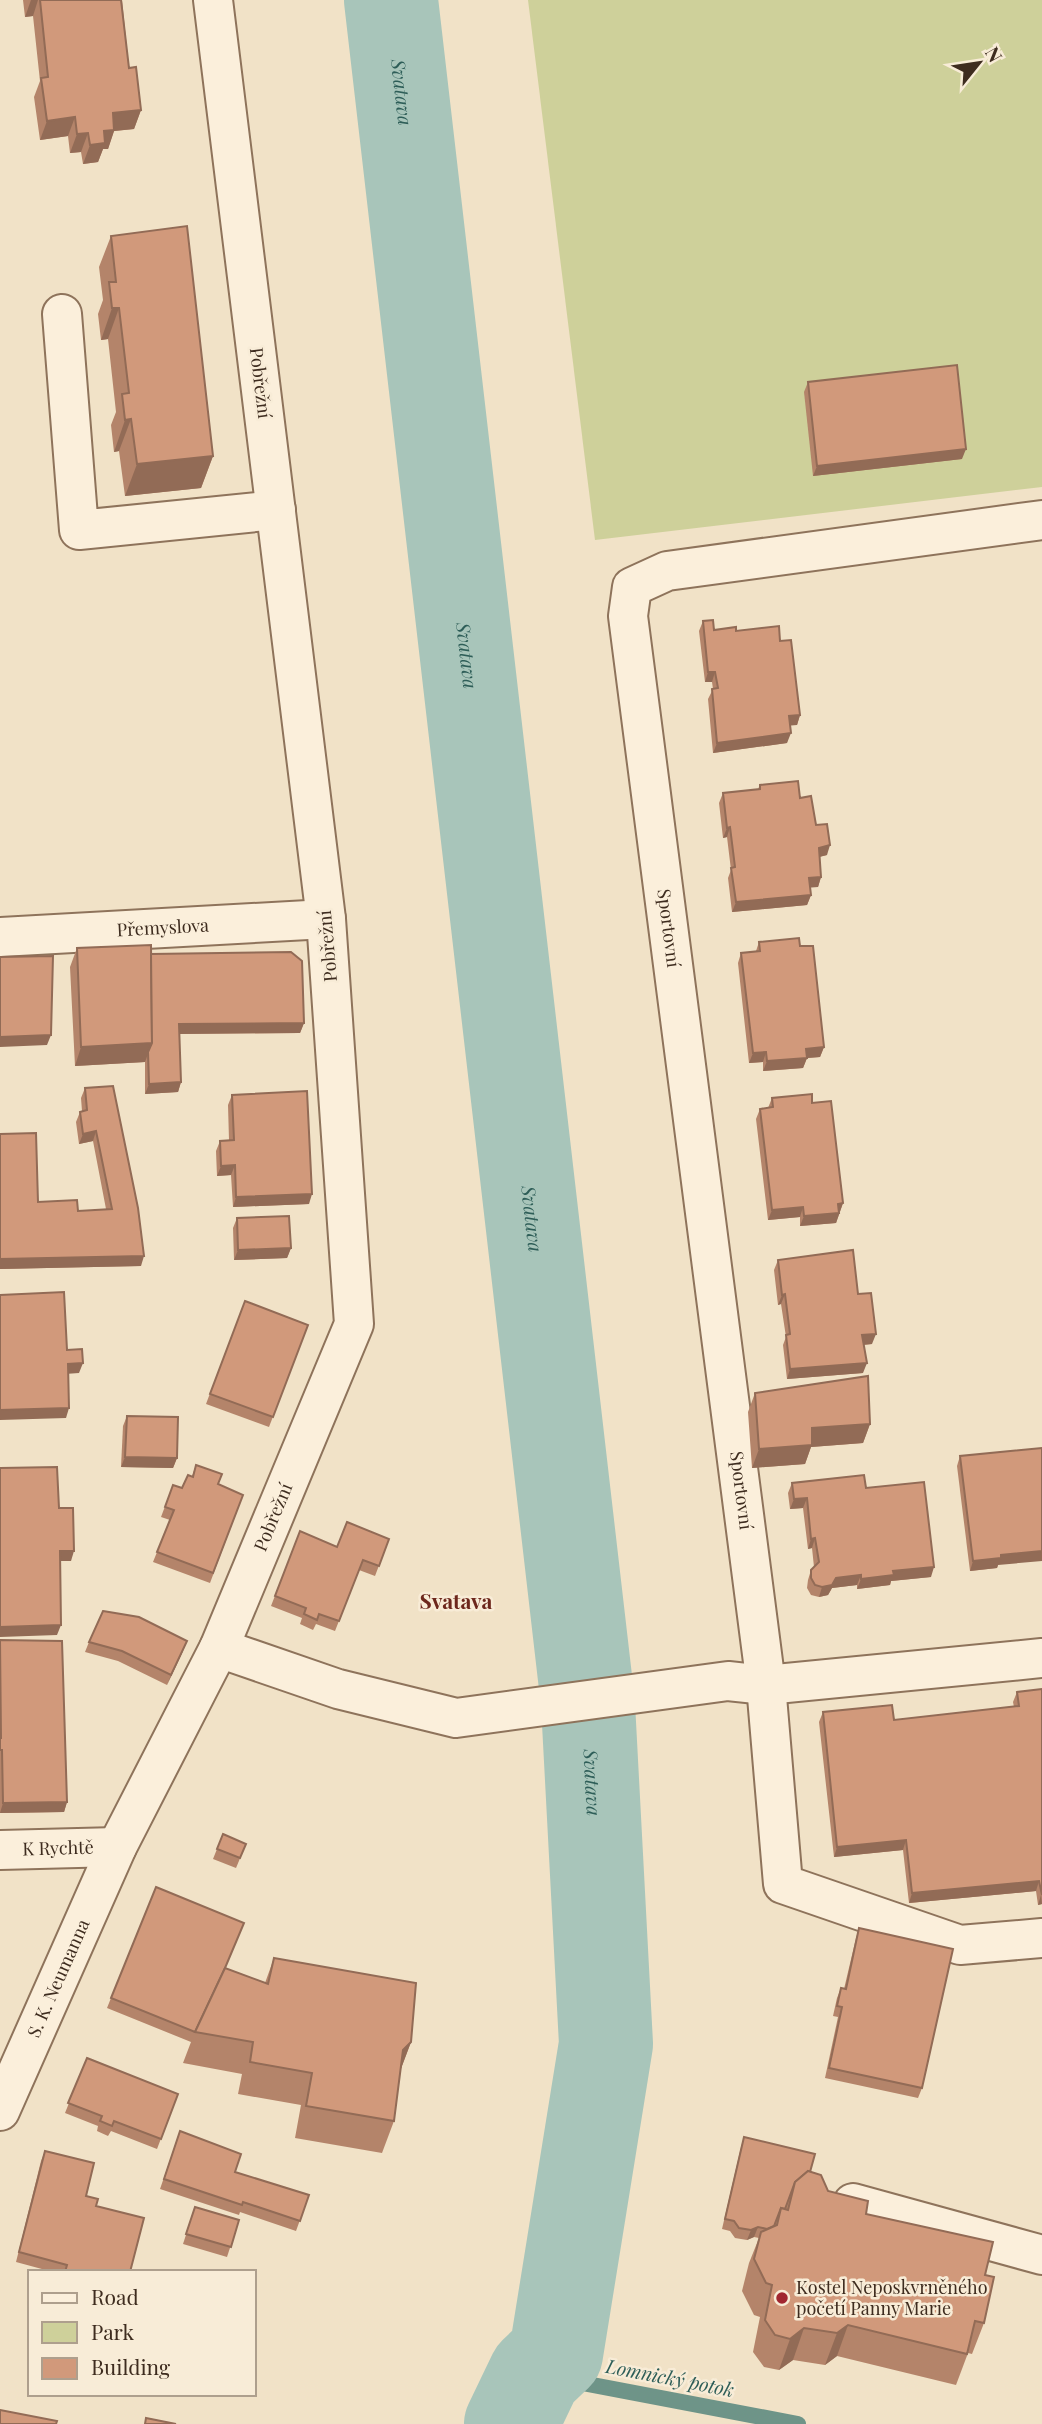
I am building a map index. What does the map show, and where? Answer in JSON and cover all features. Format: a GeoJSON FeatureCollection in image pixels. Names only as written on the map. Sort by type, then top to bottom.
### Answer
{"type":"FeatureCollection","features":[{"type":"Feature","properties":{"kind":"street","name":"Pobřežní"},"geometry":{"type":"LineString","coordinates":[[117,1847],[219,1648],[354,1324],[326,919],[213,0]]}},
{"type":"Feature","properties":{"kind":"street"},"geometry":{"type":"LineString","coordinates":[[62,314],[79,530],[276,510]]}},
{"type":"Feature","properties":{"kind":"street","name":"Sportovní"},"geometry":{"type":"LineString","coordinates":[[766,1685],[754,1610],[628,616],[632,587],[667,571],[1042,520]]}},
{"type":"Feature","properties":{"kind":"street","name":"Přemyslova"},"geometry":{"type":"LineString","coordinates":[[0,937],[326,919]]}},
{"type":"Feature","properties":{"kind":"street"},"geometry":{"type":"LineString","coordinates":[[219,1648],[338,1689],[456,1717],[728,1681],[766,1685],[1042,1658]]}},
{"type":"Feature","properties":{"kind":"street"},"geometry":{"type":"LineString","coordinates":[[766,1685],[783,1884],[960,1945],[1042,1938]]}},
{"type":"Feature","properties":{"kind":"street","name":"K Rychtě"},"geometry":{"type":"LineString","coordinates":[[0,1850],[117,1847]]}},
{"type":"Feature","properties":{"kind":"street","name":"S. K. Neumanna"},"geometry":{"type":"LineString","coordinates":[[0,2111],[117,1847]]}},
{"type":"Feature","properties":{"kind":"street"},"geometry":{"type":"LineString","coordinates":[[853,2203],[1042,2255]]}},
{"type":"Feature","properties":{"kind":"green space"},"geometry":{"type":"Polygon","coordinates":[[[528,0],[1042,0],[1042,487],[595,540],[528,0]]]}},
{"type":"Feature","properties":{"kind":"building"},"geometry":{"type":"Polygon","coordinates":[[[40,0],[121,0],[129,68],[136,67],[141,110],[113,113],[114,130],[104,131],[105,143],[90,145],[88,133],[77,134],[75,117],[47,121],[41,78],[48,77],[40,0]]]}},
{"type":"Feature","properties":{"kind":"building"},"geometry":{"type":"Polygon","coordinates":[[[187,226],[213,456],[137,464],[131,419],[125,420],[122,394],[129,393],[119,308],[112,308],[109,282],[116,282],[111,236],[187,226]]]}},
{"type":"Feature","properties":{"kind":"building"},"geometry":{"type":"Polygon","coordinates":[[[957,365],[966,449],[817,466],[808,382],[957,365]]]}},
{"type":"Feature","properties":{"kind":"building"},"geometry":{"type":"Polygon","coordinates":[[[713,620],[714,630],[736,627],[736,631],[779,626],[780,641],[791,640],[800,715],[789,716],[791,733],[717,743],[712,689],[718,688],[715,672],[708,672],[703,621],[713,620]]]}},
{"type":"Feature","properties":{"kind":"building"},"geometry":{"type":"Polygon","coordinates":[[[798,781],[800,798],[811,796],[816,825],[827,824],[830,845],[819,848],[821,877],[809,878],[811,895],[736,902],[731,868],[735,867],[723,793],[798,781]]]}},
{"type":"Feature","properties":{"kind":"building"},"geometry":{"type":"Polygon","coordinates":[[[799,938],[800,946],[813,946],[824,1047],[806,1049],[807,1058],[767,1061],[766,1052],[753,1053],[741,953],[760,951],[759,942],[799,938]]]}},
{"type":"Feature","properties":{"kind":"building"},"geometry":{"type":"Polygon","coordinates":[[[151,945],[152,1043],[81,1047],[77,948],[151,945]]]}},
{"type":"Feature","properties":{"kind":"building"},"geometry":{"type":"Polygon","coordinates":[[[291,952],[302,961],[304,1023],[179,1024],[181,1082],[149,1084],[148,1052],[152,1043],[151,954],[291,952]]]}},
{"type":"Feature","properties":{"kind":"building"},"geometry":{"type":"Polygon","coordinates":[[[53,956],[51,1035],[0,1037],[0,957],[53,956]]]}},
{"type":"Feature","properties":{"kind":"building"},"geometry":{"type":"Polygon","coordinates":[[[113,1086],[138,1208],[144,1256],[0,1259],[0,1134],[36,1133],[38,1202],[77,1200],[78,1211],[112,1209],[96,1131],[83,1134],[80,1112],[87,1110],[85,1088],[113,1086]]]}},
{"type":"Feature","properties":{"kind":"building"},"geometry":{"type":"Polygon","coordinates":[[[307,1091],[312,1194],[236,1197],[235,1165],[221,1166],[220,1141],[234,1140],[232,1095],[307,1091]]]}},
{"type":"Feature","properties":{"kind":"building"},"geometry":{"type":"Polygon","coordinates":[[[812,1094],[812,1103],[831,1101],[843,1203],[838,1204],[839,1213],[804,1216],[803,1207],[772,1210],[760,1109],[773,1107],[772,1098],[812,1094]]]}},
{"type":"Feature","properties":{"kind":"building"},"geometry":{"type":"Polygon","coordinates":[[[289,1216],[291,1248],[238,1250],[237,1218],[289,1216]]]}},
{"type":"Feature","properties":{"kind":"building"},"geometry":{"type":"Polygon","coordinates":[[[853,1250],[858,1294],[871,1293],[876,1334],[862,1335],[867,1363],[790,1369],[786,1335],[790,1334],[778,1260],[853,1250]]]}},
{"type":"Feature","properties":{"kind":"building"},"geometry":{"type":"Polygon","coordinates":[[[64,1292],[67,1350],[82,1349],[83,1363],[68,1364],[69,1408],[0,1410],[0,1295],[64,1292]]]}},
{"type":"Feature","properties":{"kind":"building"},"geometry":{"type":"Polygon","coordinates":[[[245,1301],[308,1325],[273,1417],[210,1394],[245,1301]]]}},
{"type":"Feature","properties":{"kind":"building"},"geometry":{"type":"Polygon","coordinates":[[[868,1376],[870,1424],[812,1428],[812,1445],[759,1449],[755,1393],[868,1376]]]}},
{"type":"Feature","properties":{"kind":"building"},"geometry":{"type":"Polygon","coordinates":[[[127,1416],[178,1417],[177,1458],[125,1457],[127,1416]]]}},
{"type":"Feature","properties":{"kind":"building"},"geometry":{"type":"Polygon","coordinates":[[[1042,1448],[1042,1551],[973,1561],[960,1456],[1042,1448]]]}},
{"type":"Feature","properties":{"kind":"building"},"geometry":{"type":"Polygon","coordinates":[[[196,1465],[222,1474],[218,1484],[243,1495],[213,1573],[157,1552],[174,1510],[165,1507],[173,1485],[182,1488],[188,1475],[193,1477],[196,1465]]]}},
{"type":"Feature","properties":{"kind":"building"},"geometry":{"type":"Polygon","coordinates":[[[57,1467],[59,1508],[73,1508],[74,1551],[60,1551],[61,1625],[0,1627],[0,1468],[57,1467]]]}},
{"type":"Feature","properties":{"kind":"building"},"geometry":{"type":"Polygon","coordinates":[[[864,1475],[866,1488],[924,1482],[934,1567],[893,1571],[894,1575],[861,1579],[861,1575],[836,1578],[832,1585],[815,1585],[811,1570],[819,1562],[815,1538],[811,1539],[807,1498],[794,1499],[792,1483],[864,1475]]]}},
{"type":"Feature","properties":{"kind":"building"},"geometry":{"type":"Polygon","coordinates":[[[347,1522],[389,1539],[379,1566],[363,1560],[339,1621],[319,1614],[317,1620],[304,1614],[306,1608],[275,1596],[300,1531],[337,1547],[347,1522]]]}},
{"type":"Feature","properties":{"kind":"building"},"geometry":{"type":"Polygon","coordinates":[[[103,1611],[139,1617],[187,1641],[171,1675],[122,1651],[89,1642],[103,1611]]]}},
{"type":"Feature","properties":{"kind":"building"},"geometry":{"type":"Polygon","coordinates":[[[0,1640],[62,1641],[67,1802],[3,1803],[0,1640]]]}},
{"type":"Feature","properties":{"kind":"building"},"geometry":{"type":"Polygon","coordinates":[[[1042,1689],[1042,1895],[1039,1881],[912,1893],[906,1840],[837,1847],[823,1712],[892,1705],[894,1720],[1019,1706],[1017,1692],[1042,1689]]]}},
{"type":"Feature","properties":{"kind":"building"},"geometry":{"type":"Polygon","coordinates":[[[223,1834],[246,1844],[240,1858],[217,1849],[223,1834]]]}},
{"type":"Feature","properties":{"kind":"building"},"geometry":{"type":"Polygon","coordinates":[[[156,1887],[244,1923],[195,2032],[111,1998],[156,1887]]]}},
{"type":"Feature","properties":{"kind":"building"},"geometry":{"type":"Polygon","coordinates":[[[859,1928],[953,1949],[922,2088],[829,2068],[842,2007],[837,2006],[841,1988],[846,1989],[859,1928]]]}},
{"type":"Feature","properties":{"kind":"building"},"geometry":{"type":"Polygon","coordinates":[[[274,1958],[416,1983],[411,2042],[403,2050],[394,2121],[306,2106],[312,2073],[250,2062],[253,2042],[195,2032],[225,1968],[268,1984],[274,1958]]]}},
{"type":"Feature","properties":{"kind":"building"},"geometry":{"type":"Polygon","coordinates":[[[87,2058],[178,2094],[161,2139],[114,2121],[112,2126],[100,2121],[102,2116],[68,2103],[87,2058]]]}},
{"type":"Feature","properties":{"kind":"building"},"geometry":{"type":"Polygon","coordinates":[[[180,2131],[241,2154],[235,2172],[309,2195],[300,2221],[164,2179],[180,2131]]]}},
{"type":"Feature","properties":{"kind":"building"},"geometry":{"type":"Polygon","coordinates":[[[744,2137],[815,2154],[810,2172],[795,2182],[785,2209],[781,2208],[774,2226],[767,2229],[739,2228],[734,2221],[725,2219],[744,2137]]]}},
{"type":"Feature","properties":{"kind":"building"},"geometry":{"type":"Polygon","coordinates":[[[45,2151],[94,2163],[86,2196],[98,2199],[96,2206],[144,2218],[131,2270],[66,2270],[67,2265],[19,2252],[45,2151]]]}},
{"type":"Feature","properties":{"kind":"building"},"geometry":{"type":"Polygon","coordinates":[[[808,2171],[821,2175],[828,2191],[868,2201],[866,2214],[993,2242],[985,2275],[994,2277],[984,2323],[975,2321],[967,2354],[848,2325],[837,2333],[804,2328],[790,2339],[775,2335],[765,2320],[772,2285],[766,2283],[754,2259],[761,2232],[777,2225],[781,2208],[788,2210],[795,2182],[808,2171]]]}},
{"type":"Feature","properties":{"kind":"building"},"geometry":{"type":"Polygon","coordinates":[[[195,2207],[239,2220],[231,2247],[186,2234],[195,2207]]]}},
{"type":"Feature","properties":{"kind":"building"},"geometry":{"type":"Polygon","coordinates":[[[0,2410],[57,2421],[56,2424],[0,2424],[0,2410]]]}},
{"type":"Feature","properties":{"kind":"building"},"geometry":{"type":"Polygon","coordinates":[[[146,2418],[176,2424],[145,2424],[146,2418]]]}},
{"type":"Feature","properties":{"kind":"waterway","name":"Svatava"},"geometry":{"type":"LineString","coordinates":[[391,0],[588,1704],[606,2044],[556,2354],[535,2374],[511,2424]]}},
{"type":"Feature","properties":{"kind":"waterway","name":"Lomnický potok"},"geometry":{"type":"LineString","coordinates":[[535,2374],[798,2424]]}},
{"type":"Feature","properties":{"kind":"place","name":"Kostel Neposkvrněného početí Panny Marie"},"geometry":{"type":"Point","coordinates":[782,2298]}},
{"type":"Feature","properties":{"kind":"district","name":"Svatava"},"geometry":{"type":"Point","coordinates":[456,1602]}}]}
